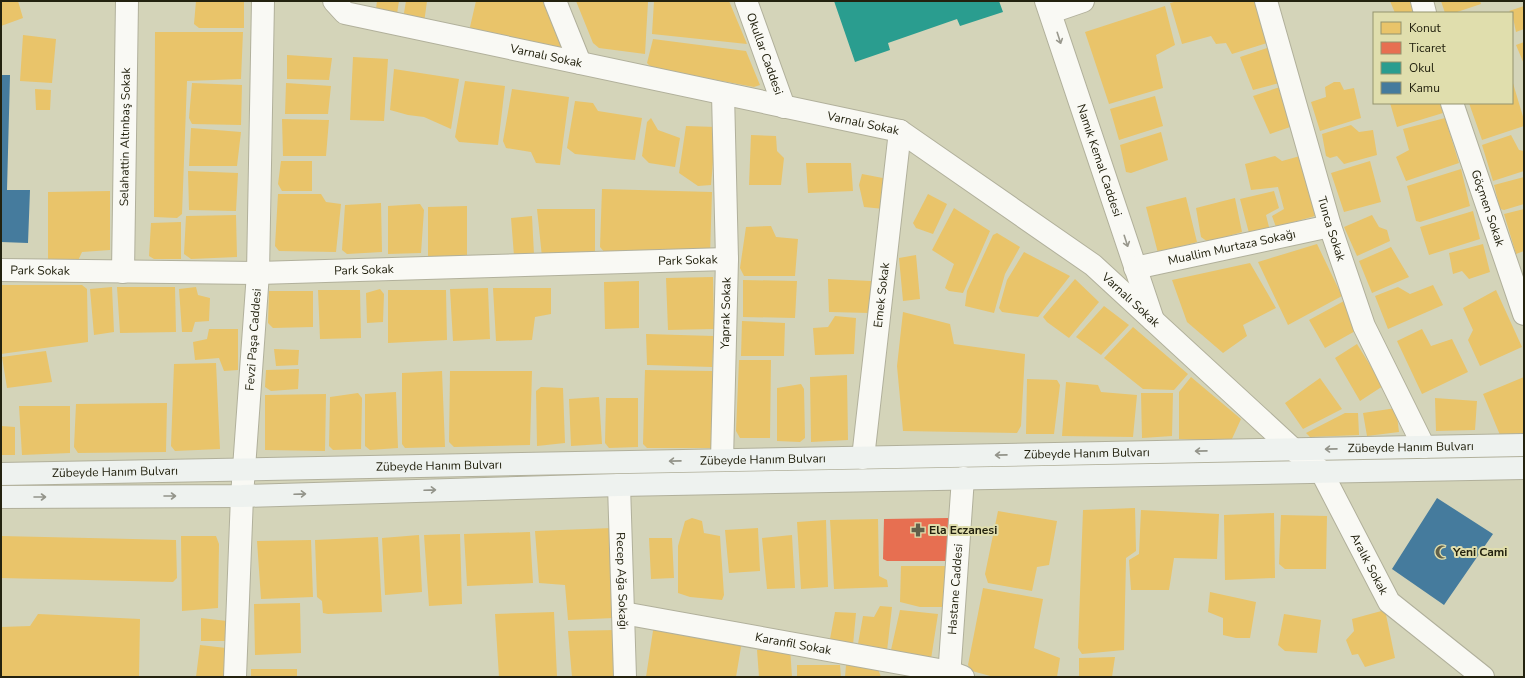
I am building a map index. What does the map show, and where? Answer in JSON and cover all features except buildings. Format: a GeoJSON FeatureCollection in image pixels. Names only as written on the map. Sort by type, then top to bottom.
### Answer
{"type":"FeatureCollection","features":[{"type":"Feature","properties":{"kind":"main road","name":"Zübeyde Hanım Bulvarı"},"geometry":{"type":"LineString","coordinates":[[1,474],[1524,445]]}},
{"type":"Feature","properties":{"kind":"main road"},"geometry":{"type":"LineString","coordinates":[[1,497],[242,496],[619,484],[1524,468]]}},
{"type":"Feature","properties":{"kind":"street","name":"Selahattin Altınbaş Sokak"},"geometry":{"type":"LineString","coordinates":[[123,272],[127,1]]}},
{"type":"Feature","properties":{"kind":"street","name":"Fevzi Paşa Caddesi"},"geometry":{"type":"LineString","coordinates":[[235,677],[242,496],[258,273],[263,1]]}},
{"type":"Feature","properties":{"kind":"street","name":"Varnalı Sokak"},"geometry":{"type":"LineString","coordinates":[[334,1],[345,13],[900,132],[1094,266],[1294,450]]}},
{"type":"Feature","properties":{"kind":"street"},"geometry":{"type":"LineString","coordinates":[[555,1],[580,63]]}},
{"type":"Feature","properties":{"kind":"street","name":"Okullar Caddesi"},"geometry":{"type":"LineString","coordinates":[[746,1],[784,107]]}},
{"type":"Feature","properties":{"kind":"street"},"geometry":{"type":"LineString","coordinates":[[1048,6],[1082,1]]}},
{"type":"Feature","properties":{"kind":"street","name":"Tunca Sokak"},"geometry":{"type":"LineString","coordinates":[[1266,1],[1330,226],[1364,326],[1424,447]]}},
{"type":"Feature","properties":{"kind":"street"},"geometry":{"type":"LineString","coordinates":[[1422,1],[1426,12]]}},
{"type":"Feature","properties":{"kind":"street","name":"Namık Kemal Caddesi"},"geometry":{"type":"LineString","coordinates":[[1048,6],[1153,320]]}},
{"type":"Feature","properties":{"kind":"street","name":"Yaprak Sokak"},"geometry":{"type":"LineString","coordinates":[[722,460],[726,259],[723,94]]}},
{"type":"Feature","properties":{"kind":"street","name":"Göçmen Sokak"},"geometry":{"type":"LineString","coordinates":[[1452,104],[1524,314]]}},
{"type":"Feature","properties":{"kind":"street","name":"Emek Sokak"},"geometry":{"type":"LineString","coordinates":[[863,458],[900,132]]}},
{"type":"Feature","properties":{"kind":"street","name":"Muallim Murtaza Sokağı"},"geometry":{"type":"LineString","coordinates":[[1135,268],[1330,226]]}},
{"type":"Feature","properties":{"kind":"street","name":"Park Sokak"},"geometry":{"type":"LineString","coordinates":[[1,270],[258,273],[726,259]]}},
{"type":"Feature","properties":{"kind":"street","name":"Aralık Sokak"},"geometry":{"type":"LineString","coordinates":[[1294,450],[1321,471],[1389,602],[1483,677]]}},
{"type":"Feature","properties":{"kind":"street","name":"Hastane Caddesi"},"geometry":{"type":"LineString","coordinates":[[954,675],[963,478]]}},
{"type":"Feature","properties":{"kind":"street","name":"Recep Ağa Sokağı"},"geometry":{"type":"LineString","coordinates":[[619,484],[625,677]]}},
{"type":"Feature","properties":{"kind":"street","name":"Karanfil Sokak"},"geometry":{"type":"LineString","coordinates":[[623,613],[954,675]]}},
{"type":"Feature","properties":{"kind":"place","name":"Ela Eczanesi"},"geometry":{"type":"Point","coordinates":[918,530]}},
{"type":"Feature","properties":{"kind":"place","name":"Yeni Cami"},"geometry":{"type":"Point","coordinates":[1442,552]}}]}
